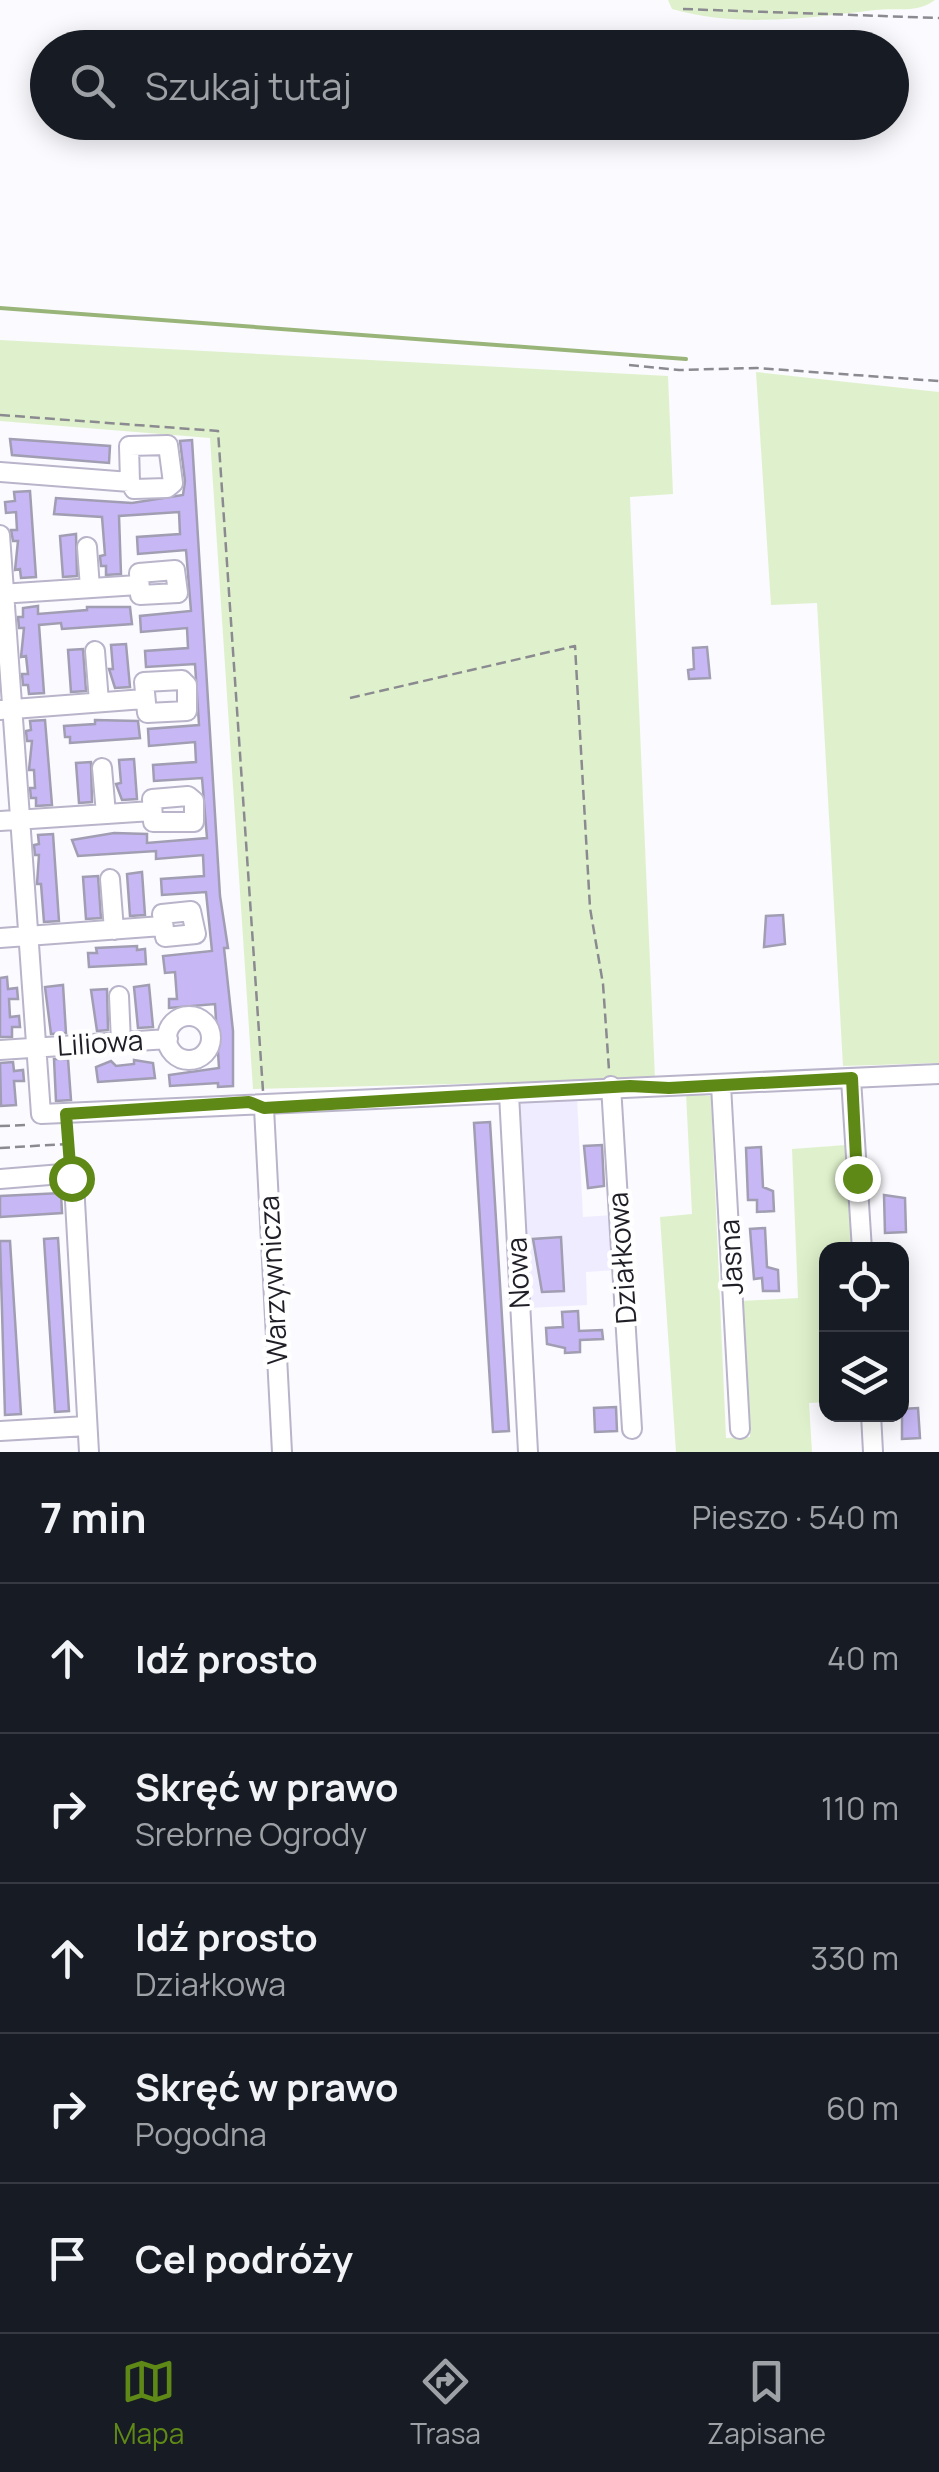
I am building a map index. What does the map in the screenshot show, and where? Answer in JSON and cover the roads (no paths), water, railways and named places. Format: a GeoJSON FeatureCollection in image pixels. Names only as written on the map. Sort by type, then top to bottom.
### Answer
{"type":"FeatureCollection","features":[{"type":"Feature","properties":{"kind":"street"},"geometry":{"type":"LineString","coordinates":[[0,472],[130,482]]}},
{"type":"Feature","properties":{"kind":"street"},"geometry":{"type":"LineString","coordinates":[[0,535],[9,821],[25,936],[40,1114],[249,1102],[264,1108],[611,1086],[722,1086],[939,1074]]}},
{"type":"Feature","properties":{"kind":"street"},"geometry":{"type":"LineString","coordinates":[[88,547],[90,588]]}},
{"type":"Feature","properties":{"kind":"street"},"geometry":{"type":"LineString","coordinates":[[2,594],[138,585]]}},
{"type":"Feature","properties":{"kind":"street"},"geometry":{"type":"LineString","coordinates":[[95,652],[98,702]]}},
{"type":"Feature","properties":{"kind":"street"},"geometry":{"type":"LineString","coordinates":[[5,709],[144,699]]}},
{"type":"Feature","properties":{"kind":"street"},"geometry":{"type":"LineString","coordinates":[[102,768],[106,814]]}},
{"type":"Feature","properties":{"kind":"street"},"geometry":{"type":"LineString","coordinates":[[9,821],[152,811]]}},
{"type":"Feature","properties":{"kind":"street"},"geometry":{"type":"LineString","coordinates":[[110,879],[114,930]]}},
{"type":"Feature","properties":{"kind":"street"},"geometry":{"type":"LineString","coordinates":[[0,938],[162,926]]}},
{"type":"Feature","properties":{"kind":"street"},"geometry":{"type":"LineString","coordinates":[[119,996],[122,1042]]}},
{"type":"Feature","properties":{"kind":"street","name":"Liliowa"},"geometry":{"type":"LineString","coordinates":[[0,1050],[168,1039]]}},
{"type":"Feature","properties":{"kind":"street"},"geometry":{"type":"LineString","coordinates":[[852,1078],[862,1242]]}},
{"type":"Feature","properties":{"kind":"street","name":"Działkowa"},"geometry":{"type":"LineString","coordinates":[[611,1086],[632,1429]]}},
{"type":"Feature","properties":{"kind":"street","name":"Jasna"},"geometry":{"type":"LineString","coordinates":[[722,1086],[740,1429]]}},
{"type":"Feature","properties":{"kind":"street","name":"Nowa"},"geometry":{"type":"LineString","coordinates":[[509,1094],[528,1452]]}},
{"type":"Feature","properties":{"kind":"street","name":"Warzywnicza"},"geometry":{"type":"LineString","coordinates":[[264,1108],[282,1452]]}},
{"type":"Feature","properties":{"kind":"street"},"geometry":{"type":"LineString","coordinates":[[0,1178],[68,1175],[74,1184],[89,1452]]}},
{"type":"Feature","properties":{"kind":"street"},"geometry":{"type":"LineString","coordinates":[[871,1422],[872,1452]]}},
{"type":"Feature","properties":{"kind":"street"},"geometry":{"type":"LineString","coordinates":[[0,1431],[87,1426]]}},
{"type":"Feature","properties":{"kind":"waterway"},"geometry":{"type":"LineString","coordinates":[[0,308],[686,359]]}}]}
